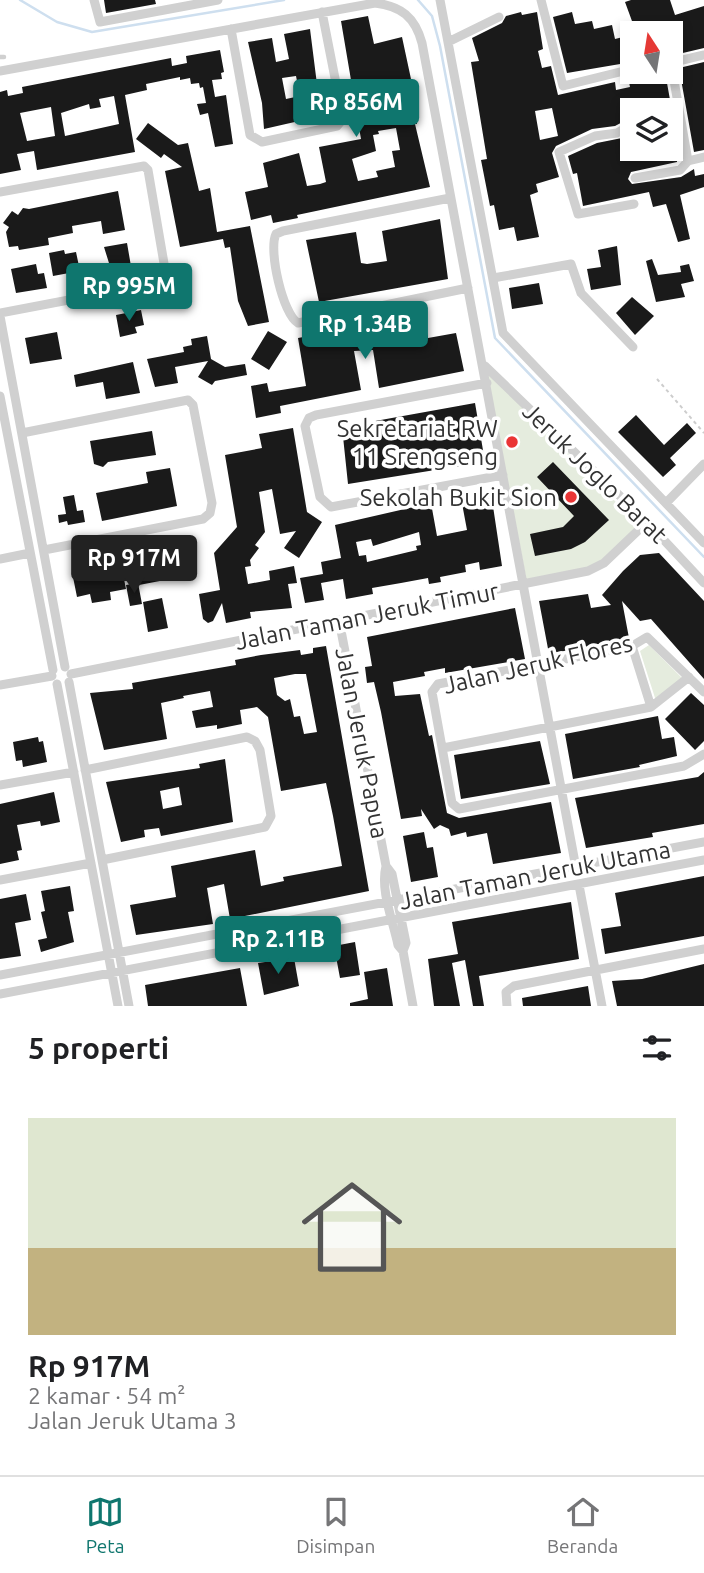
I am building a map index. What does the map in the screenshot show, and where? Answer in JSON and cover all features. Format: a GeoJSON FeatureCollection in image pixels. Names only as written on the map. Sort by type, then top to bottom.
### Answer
{"type":"FeatureCollection","features":[{"type":"Feature","properties":{"kind":"street"},"geometry":{"type":"LineString","coordinates":[[94,0],[100,22],[218,0]]}},
{"type":"Feature","properties":{"kind":"street"},"geometry":{"type":"LineString","coordinates":[[157,0],[159,11]]}},
{"type":"Feature","properties":{"kind":"street"},"geometry":{"type":"LineString","coordinates":[[440,0],[505,336],[704,542]]}},
{"type":"Feature","properties":{"kind":"street"},"geometry":{"type":"LineString","coordinates":[[541,0],[563,86],[620,72]]}},
{"type":"Feature","properties":{"kind":"street"},"geometry":{"type":"LineString","coordinates":[[0,71],[374,3],[400,10],[414,22],[422,43],[484,365],[522,585],[576,868]]}},
{"type":"Feature","properties":{"kind":"street"},"geometry":{"type":"LineString","coordinates":[[231,29],[250,135],[262,142],[337,127],[343,119],[322,12]]}},
{"type":"Feature","properties":{"kind":"street"},"geometry":{"type":"LineString","coordinates":[[448,42],[499,17]]}},
{"type":"Feature","properties":{"kind":"street"},"geometry":{"type":"LineString","coordinates":[[683,60],[704,55]]}},
{"type":"Feature","properties":{"kind":"street"},"geometry":{"type":"LineString","coordinates":[[620,130],[595,136],[559,152],[579,214],[634,204]]}},
{"type":"Feature","properties":{"kind":"street"},"geometry":{"type":"LineString","coordinates":[[683,146],[688,161]]}},
{"type":"Feature","properties":{"kind":"street"},"geometry":{"type":"LineString","coordinates":[[635,178],[680,170],[688,161],[704,157]]}},
{"type":"Feature","properties":{"kind":"street"},"geometry":{"type":"LineString","coordinates":[[0,192],[144,166],[148,170],[166,275],[164,280],[158,283],[0,315],[129,1006]]}},
{"type":"Feature","properties":{"kind":"street"},"geometry":{"type":"LineString","coordinates":[[450,198],[283,231],[276,234],[271,249],[288,313],[298,323],[468,288]]}},
{"type":"Feature","properties":{"kind":"street"},"geometry":{"type":"LineString","coordinates":[[493,278],[571,264],[581,293],[633,348]]}},
{"type":"Feature","properties":{"kind":"street","name":"Jeruk Joglo Barat"},"geometry":{"type":"LineString","coordinates":[[484,365],[647,522],[704,583]]}},
{"type":"Feature","properties":{"kind":"street"},"geometry":{"type":"LineString","coordinates":[[487,383],[316,415],[309,418],[305,426],[320,497],[331,507],[503,475]]}},
{"type":"Feature","properties":{"kind":"street"},"geometry":{"type":"LineString","coordinates":[[0,396],[4,439],[30,553],[118,1006]]}},
{"type":"Feature","properties":{"kind":"street"},"geometry":{"type":"LineString","coordinates":[[22,433],[188,400],[193,405],[212,503],[210,513],[203,519],[44,550]]}},
{"type":"Feature","properties":{"kind":"street"},"geometry":{"type":"LineString","coordinates":[[666,503],[704,464]]}},
{"type":"Feature","properties":{"kind":"street","name":"Jalan Taman Jeruk Timur"},"geometry":{"type":"LineString","coordinates":[[68,674],[598,568],[647,522]]}},
{"type":"Feature","properties":{"kind":"street"},"geometry":{"type":"LineString","coordinates":[[0,558],[30,553]]}},
{"type":"Feature","properties":{"kind":"street","name":"Jalan Jeruk Papua"},"geometry":{"type":"LineString","coordinates":[[339,621],[386,866],[383,876],[394,898],[398,945],[403,951],[413,1006]]}},
{"type":"Feature","properties":{"kind":"street","name":"Jalan Jeruk Flores"},"geometry":{"type":"LineString","coordinates":[[704,692],[650,638],[632,646],[435,685],[432,692],[452,803],[459,809],[684,766],[704,754]]}},
{"type":"Feature","properties":{"kind":"street"},"geometry":{"type":"LineString","coordinates":[[632,646],[651,707]]}},
{"type":"Feature","properties":{"kind":"street"},"geometry":{"type":"LineString","coordinates":[[0,685],[68,674]]}},
{"type":"Feature","properties":{"kind":"street"},"geometry":{"type":"LineString","coordinates":[[54,677],[68,674]]}},
{"type":"Feature","properties":{"kind":"street"},"geometry":{"type":"LineString","coordinates":[[443,748],[651,707],[689,677]]}},
{"type":"Feature","properties":{"kind":"street"},"geometry":{"type":"LineString","coordinates":[[85,770],[247,737],[255,741],[262,763],[271,816],[265,828],[102,860]]}},
{"type":"Feature","properties":{"kind":"street"},"geometry":{"type":"LineString","coordinates":[[0,785],[74,772]]}},
{"type":"Feature","properties":{"kind":"street","name":"Jalan Taman Jeruk Utama"},"geometry":{"type":"LineString","coordinates":[[0,975],[394,898],[576,868],[704,842]]}},
{"type":"Feature","properties":{"kind":"street","name":"Jalan Taman Jeruk Utama"},"geometry":{"type":"LineString","coordinates":[[0,994],[704,860]]}},
{"type":"Feature","properties":{"kind":"street"},"geometry":{"type":"LineString","coordinates":[[0,880],[91,863]]}},
{"type":"Feature","properties":{"kind":"street"},"geometry":{"type":"LineString","coordinates":[[579,885],[602,1006]]}},
{"type":"Feature","properties":{"kind":"street"},"geometry":{"type":"LineString","coordinates":[[506,1006],[506,992],[514,986],[704,949]]}},
{"type":"Feature","properties":{"kind":"path"},"geometry":{"type":"LineString","coordinates":[[657,379],[704,433]]}},
{"type":"Feature","properties":{"kind":"shaded area"},"geometry":{"type":"Polygon","coordinates":[[[486,368],[642,529],[599,568],[527,583],[486,368]]]}},
{"type":"Feature","properties":{"kind":"shaded area"},"geometry":{"type":"Polygon","coordinates":[[[649,645],[682,678],[656,701],[640,651],[649,645]]]}},
{"type":"Feature","properties":{"kind":"building"},"geometry":{"type":"Polygon","coordinates":[[[104,0],[155,0],[156,4],[106,13],[104,0]]]}},
{"type":"Feature","properties":{"kind":"building"},"geometry":{"type":"Polygon","coordinates":[[[670,0],[675,15],[704,6],[704,48],[683,53],[683,21],[632,21],[625,2],[670,0]]]}},
{"type":"Feature","properties":{"kind":"building"},"geometry":{"type":"Polygon","coordinates":[[[537,12],[543,49],[538,51],[542,68],[551,66],[558,95],[615,82],[616,90],[630,87],[629,84],[667,84],[670,98],[620,98],[620,123],[592,129],[556,146],[552,153],[559,177],[536,184],[538,192],[530,195],[539,237],[517,241],[514,227],[499,230],[494,205],[490,206],[481,160],[487,159],[471,62],[479,61],[472,38],[502,23],[506,16],[537,12]],[[552,108],[535,111],[540,140],[558,136],[552,108]]]}},
{"type":"Feature","properties":{"kind":"building"},"geometry":{"type":"Polygon","coordinates":[[[572,12],[575,24],[592,21],[594,29],[612,25],[615,39],[620,38],[620,64],[567,73],[553,17],[572,12]]]}},
{"type":"Feature","properties":{"kind":"building"},"geometry":{"type":"Polygon","coordinates":[[[368,16],[374,44],[402,37],[411,79],[415,124],[430,187],[297,215],[298,218],[273,223],[271,215],[251,220],[245,192],[268,187],[263,163],[299,153],[307,186],[320,184],[326,182],[319,147],[361,139],[341,21],[368,16]],[[396,128],[378,131],[379,134],[373,135],[376,151],[352,159],[358,181],[378,177],[376,171],[395,167],[392,151],[400,150],[396,128]]]}},
{"type":"Feature","properties":{"kind":"building"},"geometry":{"type":"Polygon","coordinates":[[[310,29],[321,116],[264,129],[262,103],[248,42],[272,38],[276,62],[289,59],[284,34],[310,29]],[[296,76],[282,78],[286,99],[300,96],[296,76]]]}},
{"type":"Feature","properties":{"kind":"building"},"geometry":{"type":"Polygon","coordinates":[[[220,50],[224,72],[221,73],[222,79],[212,80],[215,97],[226,95],[233,144],[215,147],[208,113],[200,115],[197,104],[206,103],[203,87],[200,88],[199,83],[191,84],[190,78],[180,80],[180,77],[146,84],[147,90],[125,95],[135,152],[37,170],[34,151],[17,154],[21,170],[0,174],[0,92],[7,90],[8,96],[23,93],[22,87],[171,58],[172,66],[187,63],[186,56],[220,50]],[[114,96],[99,99],[101,107],[90,109],[89,104],[61,113],[65,136],[119,124],[114,96]],[[51,107],[20,113],[27,141],[55,136],[51,107]]]}},
{"type":"Feature","properties":{"kind":"building"},"geometry":{"type":"Polygon","coordinates":[[[704,62],[704,150],[694,152],[682,84],[683,67],[704,62]]]}},
{"type":"Feature","properties":{"kind":"building"},"geometry":{"type":"Polygon","coordinates":[[[148,123],[178,145],[188,143],[199,191],[210,188],[217,232],[250,226],[269,322],[248,326],[238,301],[230,247],[225,248],[223,239],[180,247],[165,171],[182,167],[164,154],[161,158],[136,139],[148,123]]]}},
{"type":"Feature","properties":{"kind":"building"},"geometry":{"type":"Polygon","coordinates":[[[620,138],[620,161],[677,161],[631,172],[628,179],[632,184],[681,177],[694,169],[695,176],[704,174],[704,187],[680,195],[690,239],[678,242],[666,204],[653,207],[649,192],[583,206],[577,173],[573,174],[568,156],[597,143],[620,138]]]}},
{"type":"Feature","properties":{"kind":"building"},"geometry":{"type":"Polygon","coordinates":[[[118,191],[125,230],[103,234],[101,221],[72,226],[73,233],[48,238],[49,245],[19,250],[18,246],[9,247],[6,232],[9,227],[3,223],[12,211],[18,215],[23,208],[118,191]]]}},
{"type":"Feature","properties":{"kind":"building"},"geometry":{"type":"Polygon","coordinates":[[[440,219],[448,279],[319,302],[306,240],[356,232],[361,263],[387,261],[382,231],[440,219]]]}},
{"type":"Feature","properties":{"kind":"building"},"geometry":{"type":"Polygon","coordinates":[[[127,243],[132,272],[113,276],[104,247],[127,243]]]}},
{"type":"Feature","properties":{"kind":"building"},"geometry":{"type":"Polygon","coordinates":[[[617,246],[621,285],[591,290],[587,269],[601,267],[598,250],[617,246]]]}},
{"type":"Feature","properties":{"kind":"building"},"geometry":{"type":"Polygon","coordinates":[[[64,250],[65,254],[76,252],[80,271],[53,276],[49,253],[64,250]]]}},
{"type":"Feature","properties":{"kind":"building"},"geometry":{"type":"Polygon","coordinates":[[[652,259],[658,275],[681,272],[680,266],[689,264],[694,281],[681,284],[685,297],[656,302],[646,261],[652,259]]]}},
{"type":"Feature","properties":{"kind":"building"},"geometry":{"type":"Polygon","coordinates":[[[36,264],[38,274],[44,273],[47,288],[16,293],[11,269],[36,264]]]}},
{"type":"Feature","properties":{"kind":"building"},"geometry":{"type":"Polygon","coordinates":[[[539,283],[543,304],[512,309],[509,288],[539,283]]]}},
{"type":"Feature","properties":{"kind":"building"},"geometry":{"type":"Polygon","coordinates":[[[632,297],[654,316],[635,335],[616,313],[632,297]]]}},
{"type":"Feature","properties":{"kind":"building"},"geometry":{"type":"Polygon","coordinates":[[[141,310],[144,325],[135,327],[137,333],[120,337],[116,315],[141,310]]]}},
{"type":"Feature","properties":{"kind":"building"},"geometry":{"type":"Polygon","coordinates":[[[424,315],[428,338],[456,333],[464,371],[379,388],[373,350],[354,351],[361,390],[280,406],[281,413],[256,418],[251,386],[267,383],[269,392],[306,386],[298,338],[424,315]]]}},
{"type":"Feature","properties":{"kind":"building"},"geometry":{"type":"Polygon","coordinates":[[[268,331],[287,342],[269,370],[251,359],[268,331]]]}},
{"type":"Feature","properties":{"kind":"building"},"geometry":{"type":"Polygon","coordinates":[[[57,332],[62,359],[30,364],[25,338],[57,332]]]}},
{"type":"Feature","properties":{"kind":"building"},"geometry":{"type":"Polygon","coordinates":[[[207,336],[211,359],[225,367],[245,364],[247,375],[215,381],[212,385],[198,377],[208,361],[175,367],[178,383],[155,387],[147,359],[184,352],[183,347],[192,345],[191,339],[207,336]]]}},
{"type":"Feature","properties":{"kind":"building"},"geometry":{"type":"Polygon","coordinates":[[[133,362],[140,393],[106,399],[103,382],[76,387],[74,375],[133,362]]]}},
{"type":"Feature","properties":{"kind":"building"},"geometry":{"type":"Polygon","coordinates":[[[475,403],[485,462],[348,484],[342,427],[475,403]]]}},
{"type":"Feature","properties":{"kind":"building"},"geometry":{"type":"Polygon","coordinates":[[[636,415],[664,445],[687,423],[696,433],[670,458],[676,465],[663,477],[618,432],[636,415]]]}},
{"type":"Feature","properties":{"kind":"building"},"geometry":{"type":"Polygon","coordinates":[[[293,428],[307,512],[322,522],[299,558],[284,548],[296,531],[280,534],[272,489],[259,492],[265,532],[255,545],[259,548],[250,560],[251,566],[245,567],[248,584],[270,580],[269,571],[294,566],[297,583],[288,584],[292,608],[250,612],[251,618],[226,623],[222,603],[213,621],[208,623],[203,619],[199,594],[220,590],[214,553],[237,527],[225,455],[262,448],[259,434],[293,428]]]}},
{"type":"Feature","properties":{"kind":"building"},"geometry":{"type":"Polygon","coordinates":[[[152,431],[156,455],[108,462],[103,467],[94,464],[90,441],[152,431]]]}},
{"type":"Feature","properties":{"kind":"building","name":"Sekolah Bukit Sion"},"geometry":{"type":"Polygon","coordinates":[[[553,462],[609,520],[585,542],[571,549],[535,556],[530,534],[563,527],[574,516],[537,477],[553,462]]]}},
{"type":"Feature","properties":{"kind":"building"},"geometry":{"type":"Polygon","coordinates":[[[170,468],[177,506],[102,521],[96,493],[148,483],[146,472],[170,468]]]}},
{"type":"Feature","properties":{"kind":"building"},"geometry":{"type":"Polygon","coordinates":[[[491,493],[502,566],[480,570],[479,562],[465,565],[466,572],[440,577],[441,582],[429,584],[428,578],[372,588],[373,594],[346,599],[343,579],[321,583],[324,600],[305,603],[300,578],[323,574],[321,562],[341,558],[335,525],[431,503],[437,536],[467,530],[461,498],[491,493]],[[419,532],[373,546],[371,539],[356,542],[359,556],[366,555],[367,562],[417,550],[416,546],[421,545],[419,532]]]}},
{"type":"Feature","properties":{"kind":"building"},"geometry":{"type":"Polygon","coordinates":[[[74,495],[77,511],[83,510],[85,522],[68,525],[67,521],[59,523],[58,515],[66,514],[63,497],[74,495]]]}},
{"type":"Feature","properties":{"kind":"building"},"geometry":{"type":"Polygon","coordinates":[[[185,543],[191,575],[139,585],[133,555],[185,543]]]}},
{"type":"Feature","properties":{"kind":"building"},"geometry":{"type":"Polygon","coordinates":[[[659,553],[704,601],[704,679],[651,619],[640,621],[622,601],[629,638],[549,654],[539,601],[588,594],[591,608],[611,605],[602,595],[623,571],[640,555],[659,553]]]}},
{"type":"Feature","properties":{"kind":"building"},"geometry":{"type":"Polygon","coordinates":[[[95,565],[96,568],[103,567],[104,572],[122,569],[126,589],[110,592],[111,600],[92,603],[90,594],[77,597],[72,572],[95,565]]]}},
{"type":"Feature","properties":{"kind":"building"},"geometry":{"type":"Polygon","coordinates":[[[138,583],[142,604],[130,606],[126,585],[138,583]]]}},
{"type":"Feature","properties":{"kind":"building"},"geometry":{"type":"Polygon","coordinates":[[[162,598],[168,628],[148,632],[143,602],[162,598]]]}},
{"type":"Feature","properties":{"kind":"building"},"geometry":{"type":"Polygon","coordinates":[[[515,608],[525,659],[445,673],[445,668],[424,672],[425,676],[393,682],[395,696],[420,694],[429,736],[432,735],[447,813],[459,818],[551,802],[561,853],[493,864],[487,833],[467,837],[466,832],[451,836],[449,829],[440,825],[434,829],[421,809],[422,816],[401,819],[374,682],[367,683],[365,667],[372,666],[367,637],[515,608]]]}},
{"type":"Feature","properties":{"kind":"building"},"geometry":{"type":"Polygon","coordinates":[[[326,646],[369,891],[230,919],[224,884],[207,888],[213,924],[136,935],[130,905],[176,897],[171,866],[255,850],[261,886],[284,881],[283,877],[342,866],[333,816],[326,783],[281,791],[268,717],[257,707],[240,710],[242,724],[217,729],[217,725],[196,728],[192,711],[213,707],[210,691],[183,696],[184,698],[161,703],[167,739],[104,750],[90,693],[133,689],[132,683],[236,665],[235,660],[261,655],[300,650],[301,655],[313,653],[313,648],[326,646]],[[306,674],[274,678],[277,695],[285,701],[290,699],[294,717],[300,716],[304,734],[317,732],[306,674]]]}},
{"type":"Feature","properties":{"kind":"building"},"geometry":{"type":"Polygon","coordinates":[[[691,693],[704,705],[704,741],[695,750],[665,719],[691,693]]]}},
{"type":"Feature","properties":{"kind":"building"},"geometry":{"type":"Polygon","coordinates":[[[658,716],[662,739],[674,737],[677,756],[639,765],[640,767],[573,779],[565,734],[658,716]]]}},
{"type":"Feature","properties":{"kind":"building"},"geometry":{"type":"Polygon","coordinates":[[[38,737],[39,742],[43,741],[47,762],[23,767],[22,760],[16,761],[13,742],[38,737]]]}},
{"type":"Feature","properties":{"kind":"building"},"geometry":{"type":"Polygon","coordinates":[[[540,741],[550,784],[461,799],[454,755],[540,741]]]}},
{"type":"Feature","properties":{"kind":"building"},"geometry":{"type":"Polygon","coordinates":[[[225,759],[233,822],[161,836],[159,828],[144,830],[145,837],[121,842],[106,782],[200,768],[199,764],[225,759]],[[179,787],[160,791],[163,809],[182,805],[179,787]]]}},
{"type":"Feature","properties":{"kind":"building"},"geometry":{"type":"Polygon","coordinates":[[[704,772],[704,824],[652,833],[653,837],[586,848],[575,798],[698,777],[704,772]]]}},
{"type":"Feature","properties":{"kind":"building"},"geometry":{"type":"Polygon","coordinates":[[[54,792],[60,822],[41,826],[40,821],[17,825],[22,850],[17,851],[19,860],[0,864],[0,804],[54,792]]]}},
{"type":"Feature","properties":{"kind":"building"},"geometry":{"type":"Polygon","coordinates":[[[424,832],[427,848],[433,847],[438,877],[411,882],[403,836],[424,832]]]}},
{"type":"Feature","properties":{"kind":"building"},"geometry":{"type":"Polygon","coordinates":[[[704,876],[704,936],[605,954],[601,929],[621,926],[615,893],[704,876]]]}},
{"type":"Feature","properties":{"kind":"building"},"geometry":{"type":"Polygon","coordinates":[[[70,886],[74,911],[68,912],[74,942],[41,952],[38,940],[47,938],[41,912],[45,911],[41,891],[70,886]]]}},
{"type":"Feature","properties":{"kind":"building"},"geometry":{"type":"Polygon","coordinates":[[[26,894],[31,920],[15,923],[21,956],[0,959],[0,899],[26,894]]]}},
{"type":"Feature","properties":{"kind":"building"},"geometry":{"type":"Polygon","coordinates":[[[571,902],[579,959],[479,976],[484,1006],[473,1006],[465,960],[452,963],[460,1006],[434,1006],[428,959],[458,954],[452,922],[571,902]]]}},
{"type":"Feature","properties":{"kind":"building"},"geometry":{"type":"Polygon","coordinates":[[[355,942],[360,975],[340,978],[334,946],[355,942]]]}},
{"type":"Feature","properties":{"kind":"building"},"geometry":{"type":"Polygon","coordinates":[[[294,958],[299,986],[264,995],[258,963],[294,958]]]}},
{"type":"Feature","properties":{"kind":"building"},"geometry":{"type":"Polygon","coordinates":[[[704,964],[704,1006],[617,1006],[612,981],[642,979],[704,964]]]}},
{"type":"Feature","properties":{"kind":"building"},"geometry":{"type":"Polygon","coordinates":[[[240,968],[247,1006],[148,1006],[145,985],[240,968]]]}},
{"type":"Feature","properties":{"kind":"building"},"geometry":{"type":"Polygon","coordinates":[[[387,968],[393,1006],[350,1006],[350,1003],[368,999],[364,972],[387,968]]]}},
{"type":"Feature","properties":{"kind":"building"},"geometry":{"type":"Polygon","coordinates":[[[588,986],[591,1006],[523,1006],[522,998],[588,986]]]}},
{"type":"Feature","properties":{"kind":"waterway"},"geometry":{"type":"LineString","coordinates":[[20,0],[57,22],[92,32],[284,0]]}},
{"type":"Feature","properties":{"kind":"waterway"},"geometry":{"type":"LineString","coordinates":[[418,0],[432,16],[440,46],[495,338],[704,557]]}},
{"type":"Feature","properties":{"kind":"place","name":"Sekretariat RW 11 Srengseng"},"geometry":{"type":"Point","coordinates":[512,442]}},
{"type":"Feature","properties":{"kind":"place","name":"Sekolah Bukit Sion"},"geometry":{"type":"Point","coordinates":[571,497]}}]}
